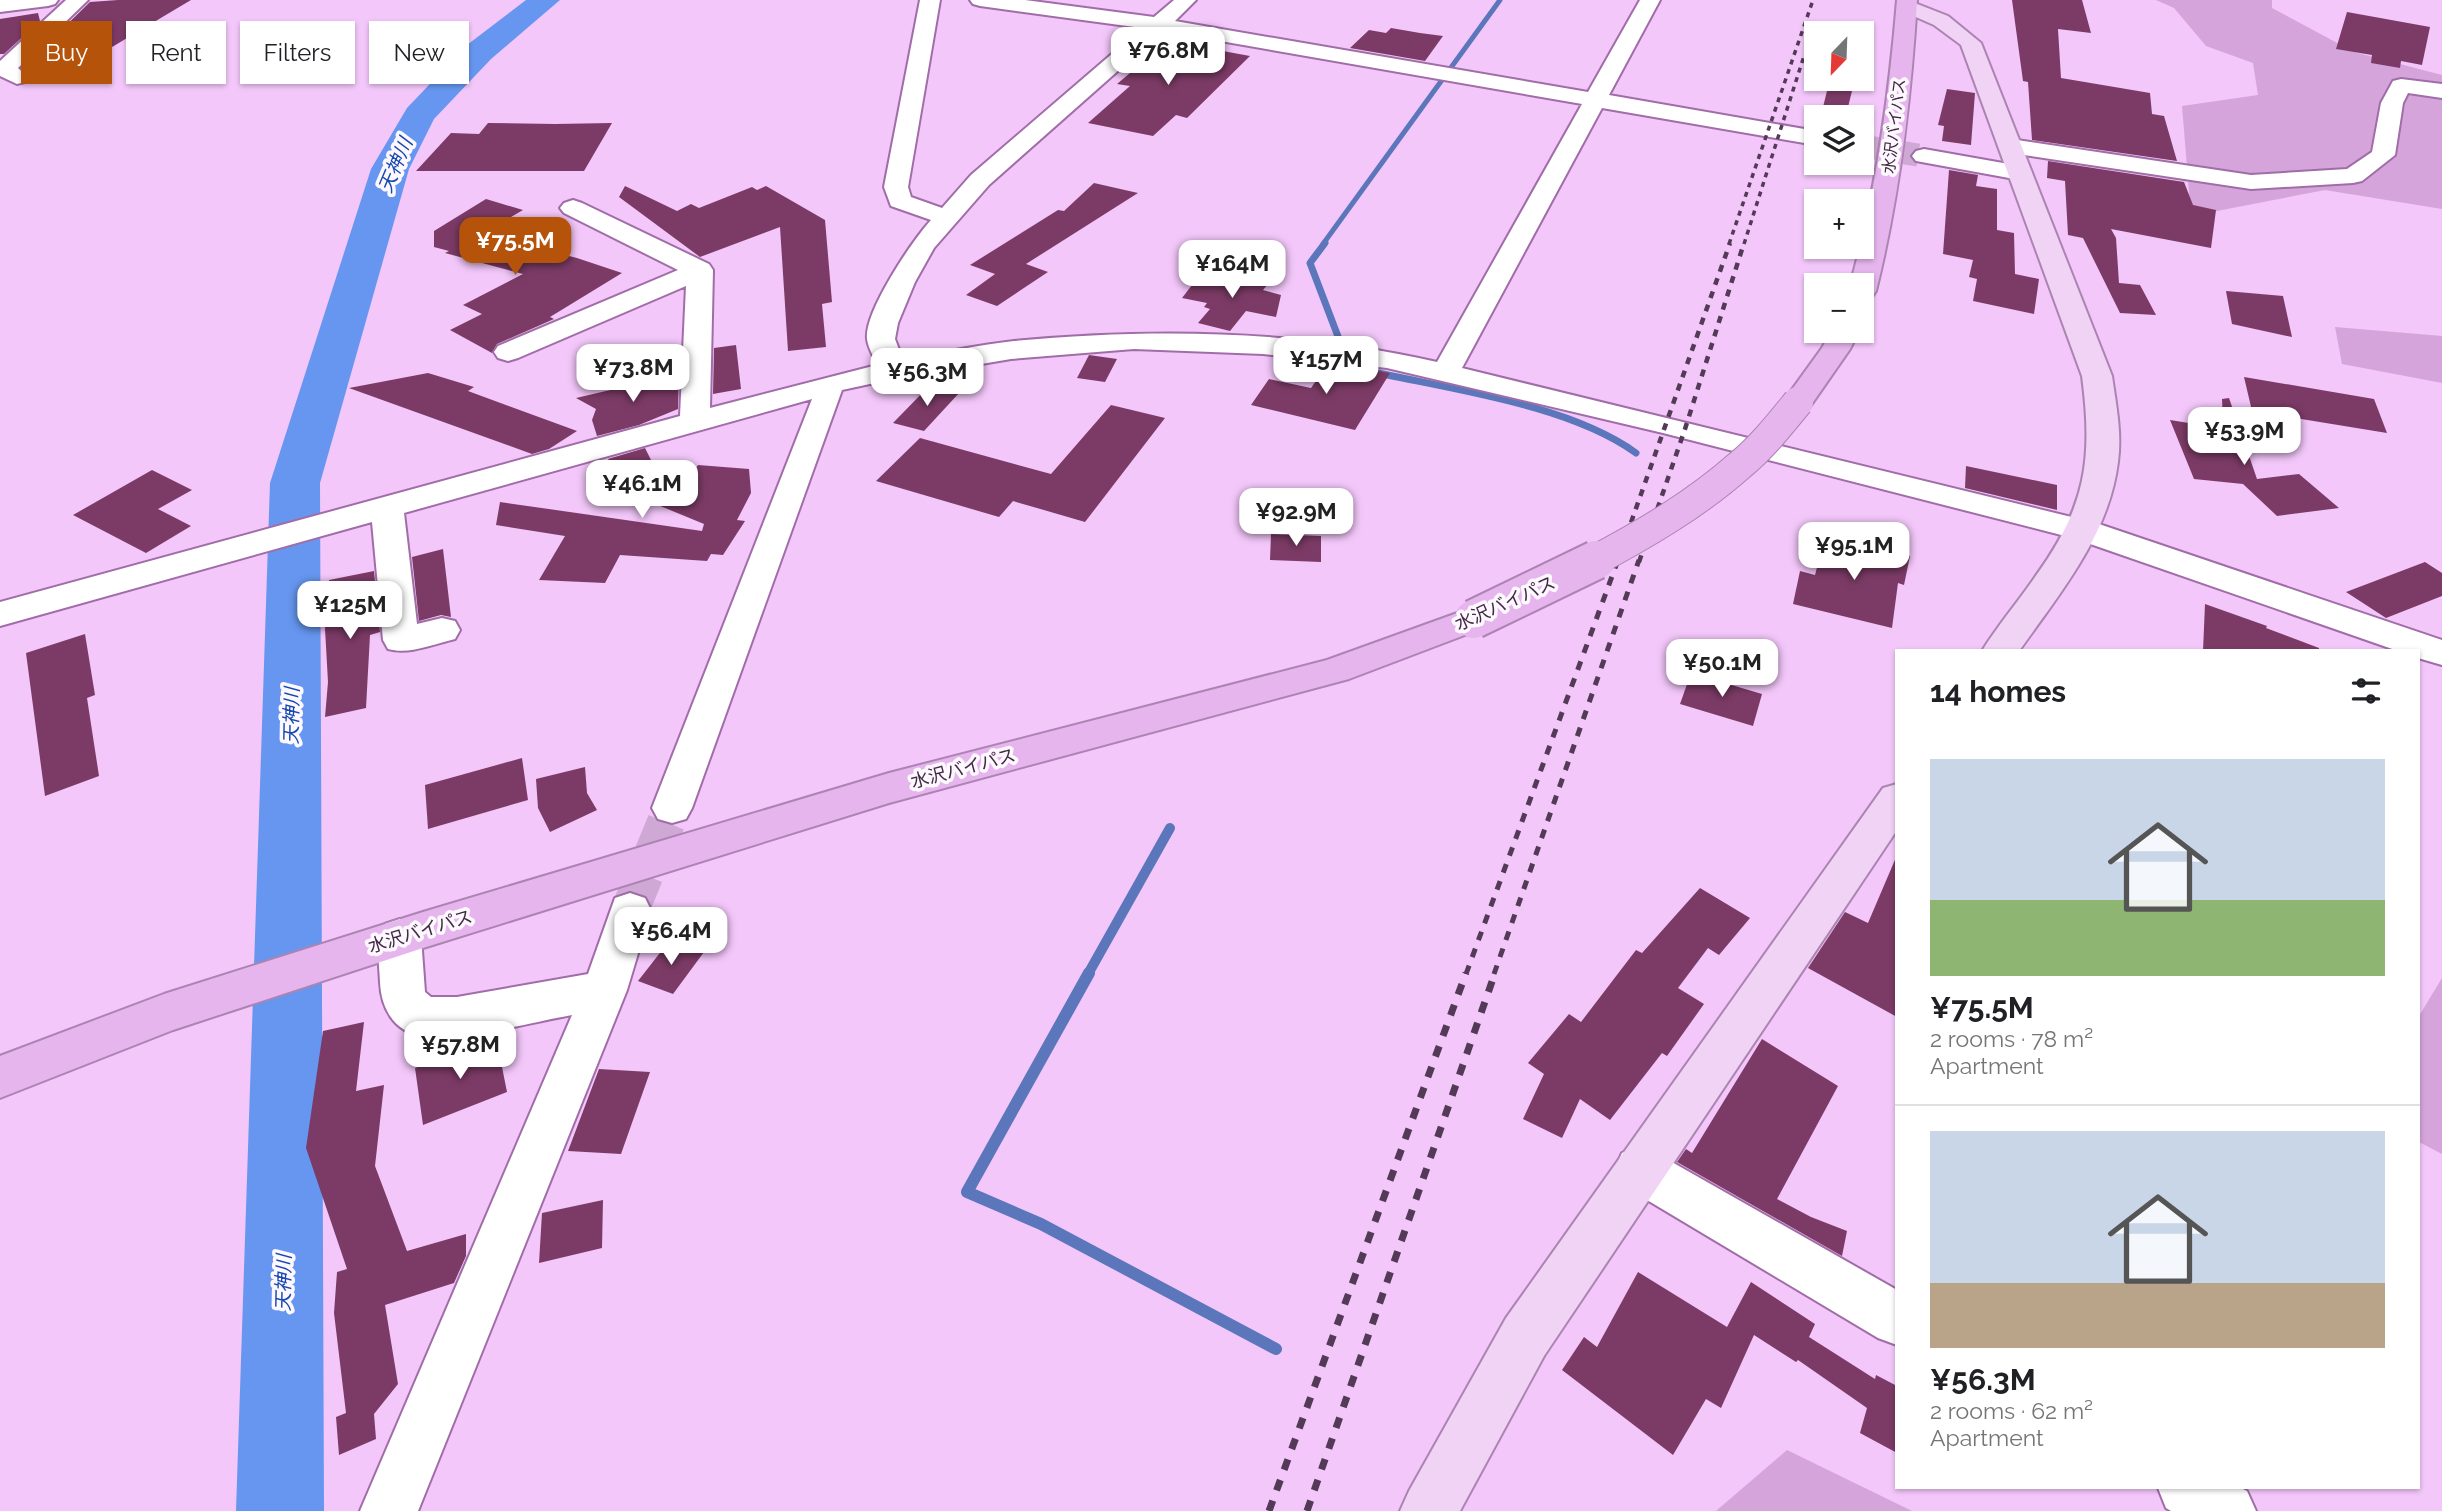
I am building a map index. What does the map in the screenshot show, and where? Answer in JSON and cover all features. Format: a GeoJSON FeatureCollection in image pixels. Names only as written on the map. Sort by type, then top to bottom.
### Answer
{"type":"FeatureCollection","features":[{"type":"Feature","properties":{"kind":"highway","name":"水沢バイパス"},"geometry":{"type":"LineString","coordinates":[[1867,273],[1877,238],[1894,137],[1907,3]]}},
{"type":"Feature","properties":{"kind":"highway","name":"水沢バイパス"},"geometry":{"type":"LineString","coordinates":[[0,1077],[164,1013],[381,943],[889,788],[1336,670],[1474,619],[1584,567],[1673,515],[1741,465],[1798,402],[1839,343]]}},
{"type":"Feature","properties":{"kind":"main road"},"geometry":{"type":"LineString","coordinates":[[1907,3],[1930,12],[1953,26],[1971,43]]}},
{"type":"Feature","properties":{"kind":"main road"},"geometry":{"type":"LineString","coordinates":[[1960,9],[2097,376],[2105,414],[2105,452],[2098,495],[2084,530],[2001,649]]}},
{"type":"Feature","properties":{"kind":"main road"},"geometry":{"type":"LineString","coordinates":[[1429,1511],[1525,1337],[1895,802]]}},
{"type":"Feature","properties":{"kind":"street"},"geometry":{"type":"LineString","coordinates":[[0,6],[48,0]]}},
{"type":"Feature","properties":{"kind":"street"},"geometry":{"type":"LineString","coordinates":[[17,77],[4,69],[78,0]]}},
{"type":"Feature","properties":{"kind":"street"},"geometry":{"type":"LineString","coordinates":[[930,0],[896,187],[900,201],[945,217]]}},
{"type":"Feature","properties":{"kind":"street"},"geometry":{"type":"LineString","coordinates":[[980,0],[1159,24],[1804,136]]}},
{"type":"Feature","properties":{"kind":"street"},"geometry":{"type":"LineString","coordinates":[[893,370],[881,339],[884,323],[923,244],[981,180],[1186,0]]}},
{"type":"Feature","properties":{"kind":"street"},"geometry":{"type":"LineString","coordinates":[[1446,371],[1650,0]]}},
{"type":"Feature","properties":{"kind":"street"},"geometry":{"type":"LineString","coordinates":[[2010,146],[2251,182],[2353,176],[2383,156],[2392,103],[2401,86],[2442,91]]}},
{"type":"Feature","properties":{"kind":"street"},"geometry":{"type":"LineString","coordinates":[[1924,156],[2020,173]]}},
{"type":"Feature","properties":{"kind":"street"},"geometry":{"type":"LineString","coordinates":[[573,208],[700,270]]}},
{"type":"Feature","properties":{"kind":"street"},"geometry":{"type":"LineString","coordinates":[[508,352],[700,270]]}},
{"type":"Feature","properties":{"kind":"street"},"geometry":{"type":"LineString","coordinates":[[695,422],[700,270]]}},
{"type":"Feature","properties":{"kind":"street"},"geometry":{"type":"LineString","coordinates":[[0,614],[828,385],[893,370],[1011,350],[1157,341],[1335,351],[1446,371],[2084,530],[2442,653]]}},
{"type":"Feature","properties":{"kind":"street"},"geometry":{"type":"LineString","coordinates":[[672,808],[827,398],[828,385]]}},
{"type":"Feature","properties":{"kind":"street"},"geometry":{"type":"LineString","coordinates":[[387,507],[401,640],[442,630]]}},
{"type":"Feature","properties":{"kind":"street"},"geometry":{"type":"LineString","coordinates":[[389,1511],[605,990],[631,910]]}},
{"type":"Feature","properties":{"kind":"street"},"geometry":{"type":"LineString","coordinates":[[381,943],[403,1001],[422,1017],[457,1016],[605,990]]}},
{"type":"Feature","properties":{"kind":"street"},"geometry":{"type":"LineString","coordinates":[[1639,1169],[1895,1318]]}},
{"type":"Feature","properties":{"kind":"street"},"geometry":{"type":"LineString","coordinates":[[2188,1489],[2227,1511]]}},
{"type":"Feature","properties":{"kind":"shaded area"},"geometry":{"type":"Polygon","coordinates":[[[2156,0],[2272,0],[2272,8],[2354,52],[2442,75],[2442,209],[2325,190],[2191,216],[2182,106],[2258,95],[2253,63],[2206,46],[2174,8],[2156,0]]]}},
{"type":"Feature","properties":{"kind":"shaded area"},"geometry":{"type":"Polygon","coordinates":[[[2335,327],[2442,336],[2442,383],[2342,364],[2335,327]]]}},
{"type":"Feature","properties":{"kind":"shaded area"},"geometry":{"type":"Polygon","coordinates":[[[2442,978],[2442,1154],[2420,1143],[2420,1014],[2442,978]]]}},
{"type":"Feature","properties":{"kind":"shaded area"},"geometry":{"type":"Polygon","coordinates":[[[1787,1450],[1912,1511],[1716,1511],[1787,1450]]]}},
{"type":"Feature","properties":{"kind":"building"},"geometry":{"type":"Polygon","coordinates":[[[191,0],[156,21],[126,21],[126,39],[112,47],[112,21],[71,21],[90,2],[191,0]]]}},
{"type":"Feature","properties":{"kind":"building"},"geometry":{"type":"Polygon","coordinates":[[[2012,0],[2082,0],[2091,33],[2058,29],[2061,78],[2150,93],[2152,114],[2164,116],[2177,161],[2032,140],[2028,82],[2023,81],[2012,0]]]}},
{"type":"Feature","properties":{"kind":"building"},"geometry":{"type":"Polygon","coordinates":[[[2347,12],[2430,27],[2422,65],[2401,61],[2400,68],[2371,63],[2372,55],[2336,49],[2347,12]]]}},
{"type":"Feature","properties":{"kind":"building"},"geometry":{"type":"Polygon","coordinates":[[[38,13],[40,21],[21,21],[21,38],[4,54],[0,54],[0,19],[38,13]]]}},
{"type":"Feature","properties":{"kind":"building"},"geometry":{"type":"Polygon","coordinates":[[[1391,28],[1443,36],[1425,61],[1350,48],[1369,30],[1386,33],[1391,28]]]}},
{"type":"Feature","properties":{"kind":"building"},"geometry":{"type":"Polygon","coordinates":[[[1168,41],[1250,56],[1187,118],[1176,115],[1153,136],[1088,123],[1130,86],[1117,84],[1168,41]]]}},
{"type":"Feature","properties":{"kind":"building"},"geometry":{"type":"Polygon","coordinates":[[[1947,89],[1975,93],[1971,145],[1942,141],[1944,126],[1938,125],[1947,89]]]}},
{"type":"Feature","properties":{"kind":"building"},"geometry":{"type":"Polygon","coordinates":[[[1827,91],[1852,91],[1848,105],[1824,105],[1827,91]]]}},
{"type":"Feature","properties":{"kind":"building"},"geometry":{"type":"Polygon","coordinates":[[[488,123],[612,123],[584,171],[416,171],[451,133],[479,134],[488,123]]]}},
{"type":"Feature","properties":{"kind":"building"},"geometry":{"type":"Polygon","coordinates":[[[2048,161],[2184,182],[2193,205],[2216,210],[2211,248],[2111,229],[2116,238],[2119,283],[2140,285],[2156,315],[2120,313],[2083,238],[2068,235],[2065,181],[2047,178],[2048,161]]]}},
{"type":"Feature","properties":{"kind":"building"},"geometry":{"type":"Polygon","coordinates":[[[1949,170],[1978,175],[1976,186],[1997,189],[1997,230],[2014,233],[2015,274],[2039,279],[2034,314],[1973,301],[1977,279],[1969,277],[1973,260],[1943,254],[1949,170]]]}},
{"type":"Feature","properties":{"kind":"building"},"geometry":{"type":"Polygon","coordinates":[[[1094,183],[1138,193],[1026,264],[1048,272],[997,306],[966,295],[995,274],[970,265],[1058,210],[1064,211],[1094,183]]]}},
{"type":"Feature","properties":{"kind":"building"},"geometry":{"type":"Polygon","coordinates":[[[625,186],[677,211],[691,204],[699,208],[752,187],[757,190],[766,186],[825,220],[832,302],[822,304],[826,347],[788,351],[780,227],[700,257],[619,197],[625,186]]]}},
{"type":"Feature","properties":{"kind":"building"},"geometry":{"type":"Polygon","coordinates":[[[486,199],[523,210],[482,234],[577,258],[622,273],[550,317],[554,319],[497,344],[492,353],[450,330],[482,314],[463,305],[523,274],[445,253],[449,251],[434,247],[434,231],[486,199]]]}},
{"type":"Feature","properties":{"kind":"building"},"geometry":{"type":"Polygon","coordinates":[[[1199,276],[1229,283],[1234,276],[1268,284],[1263,290],[1281,295],[1276,317],[1246,311],[1230,331],[1198,323],[1210,309],[1204,307],[1207,303],[1182,298],[1199,276]]]}},
{"type":"Feature","properties":{"kind":"building"},"geometry":{"type":"Polygon","coordinates":[[[2226,291],[2283,296],[2292,337],[2232,324],[2226,291]]]}},
{"type":"Feature","properties":{"kind":"building"},"geometry":{"type":"Polygon","coordinates":[[[736,345],[741,389],[713,394],[714,348],[736,345]]]}},
{"type":"Feature","properties":{"kind":"building"},"geometry":{"type":"Polygon","coordinates":[[[1089,355],[1117,359],[1105,382],[1077,378],[1089,355]]]}},
{"type":"Feature","properties":{"kind":"building"},"geometry":{"type":"Polygon","coordinates":[[[1328,364],[1390,373],[1355,430],[1251,405],[1269,379],[1311,388],[1328,364]]]}},
{"type":"Feature","properties":{"kind":"building"},"geometry":{"type":"Polygon","coordinates":[[[428,373],[474,387],[468,391],[577,431],[549,449],[532,454],[349,388],[428,373]]]}},
{"type":"Feature","properties":{"kind":"building"},"geometry":{"type":"Polygon","coordinates":[[[679,374],[678,409],[639,425],[597,436],[592,420],[596,409],[576,398],[679,374]]]}},
{"type":"Feature","properties":{"kind":"building"},"geometry":{"type":"Polygon","coordinates":[[[2244,377],[2374,399],[2387,433],[2252,411],[2244,377]]]}},
{"type":"Feature","properties":{"kind":"building"},"geometry":{"type":"Polygon","coordinates":[[[930,385],[960,392],[924,431],[893,423],[930,385]]]}},
{"type":"Feature","properties":{"kind":"building"},"geometry":{"type":"Polygon","coordinates":[[[2229,398],[2257,479],[2299,474],[2339,508],[2277,516],[2243,484],[2194,479],[2170,420],[2214,427],[2224,446],[2222,399],[2229,398]]]}},
{"type":"Feature","properties":{"kind":"building"},"geometry":{"type":"Polygon","coordinates":[[[1111,405],[1165,418],[1085,522],[1013,501],[999,517],[876,481],[920,438],[1051,474],[1111,405]]]}},
{"type":"Feature","properties":{"kind":"building"},"geometry":{"type":"Polygon","coordinates":[[[645,448],[655,468],[695,470],[698,465],[749,469],[751,493],[737,520],[745,521],[723,555],[711,554],[707,561],[620,555],[605,583],[539,580],[565,536],[496,525],[500,502],[702,531],[704,524],[624,491],[608,459],[645,448]]]}},
{"type":"Feature","properties":{"kind":"building"},"geometry":{"type":"Polygon","coordinates":[[[1966,466],[2057,485],[2057,510],[1965,488],[1966,466]]]}},
{"type":"Feature","properties":{"kind":"building"},"geometry":{"type":"Polygon","coordinates":[[[152,470],[192,490],[158,509],[191,526],[146,553],[73,515],[152,470]]]}},
{"type":"Feature","properties":{"kind":"building"},"geometry":{"type":"Polygon","coordinates":[[[1271,534],[1321,536],[1321,562],[1270,560],[1271,534]]]}},
{"type":"Feature","properties":{"kind":"building"},"geometry":{"type":"Polygon","coordinates":[[[1826,534],[1910,556],[1904,585],[1898,583],[1892,628],[1793,604],[1800,571],[1815,575],[1826,534]]]}},
{"type":"Feature","properties":{"kind":"building"},"geometry":{"type":"Polygon","coordinates":[[[443,549],[451,617],[441,615],[419,621],[412,557],[443,549]]]}},
{"type":"Feature","properties":{"kind":"building"},"geometry":{"type":"Polygon","coordinates":[[[2425,562],[2442,573],[2442,596],[2386,618],[2346,592],[2425,562]]]}},
{"type":"Feature","properties":{"kind":"building"},"geometry":{"type":"Polygon","coordinates":[[[374,571],[380,632],[370,635],[366,708],[325,717],[328,682],[325,629],[329,580],[374,571]]]}},
{"type":"Feature","properties":{"kind":"building"},"geometry":{"type":"Polygon","coordinates":[[[2205,604],[2319,648],[2319,649],[2203,649],[2205,604]]]}},
{"type":"Feature","properties":{"kind":"building"},"geometry":{"type":"Polygon","coordinates":[[[85,634],[95,695],[87,698],[99,776],[45,796],[26,653],[85,634]]]}},
{"type":"Feature","properties":{"kind":"building"},"geometry":{"type":"Polygon","coordinates":[[[1691,673],[1762,694],[1753,726],[1680,704],[1691,673]]]}},
{"type":"Feature","properties":{"kind":"building"},"geometry":{"type":"Polygon","coordinates":[[[522,758],[528,800],[428,829],[425,785],[522,758]]]}},
{"type":"Feature","properties":{"kind":"building"},"geometry":{"type":"Polygon","coordinates":[[[585,767],[587,793],[597,810],[550,832],[538,808],[536,779],[585,767]]]}},
{"type":"Feature","properties":{"kind":"building"},"geometry":{"type":"Polygon","coordinates":[[[1895,860],[1895,1016],[1808,968],[1845,912],[1868,923],[1895,860]]]}},
{"type":"Feature","properties":{"kind":"building"},"geometry":{"type":"Polygon","coordinates":[[[1700,888],[1750,918],[1719,955],[1708,948],[1678,988],[1704,1004],[1667,1056],[1662,1053],[1610,1120],[1580,1099],[1562,1138],[1523,1119],[1544,1074],[1528,1063],[1569,1014],[1581,1022],[1636,950],[1642,953],[1700,888]]]}},
{"type":"Feature","properties":{"kind":"building"},"geometry":{"type":"Polygon","coordinates":[[[670,940],[704,952],[673,994],[638,981],[670,940]]]}},
{"type":"Feature","properties":{"kind":"building"},"geometry":{"type":"Polygon","coordinates":[[[364,1022],[356,1091],[384,1085],[375,1166],[407,1251],[466,1234],[466,1256],[454,1283],[385,1305],[398,1384],[374,1414],[376,1439],[339,1455],[336,1417],[346,1413],[334,1313],[337,1272],[347,1269],[306,1148],[323,1031],[364,1022]]]}},
{"type":"Feature","properties":{"kind":"building"},"geometry":{"type":"Polygon","coordinates":[[[496,1037],[507,1092],[423,1125],[415,1068],[496,1037]]]}},
{"type":"Feature","properties":{"kind":"building"},"geometry":{"type":"Polygon","coordinates":[[[1762,1039],[1838,1086],[1777,1199],[1811,1217],[1847,1231],[1842,1256],[1677,1162],[1686,1149],[1692,1153],[1762,1039]]]}},
{"type":"Feature","properties":{"kind":"building"},"geometry":{"type":"Polygon","coordinates":[[[599,1069],[650,1072],[621,1154],[568,1151],[599,1069]]]}},
{"type":"Feature","properties":{"kind":"building"},"geometry":{"type":"Polygon","coordinates":[[[603,1200],[602,1248],[539,1263],[542,1213],[603,1200]]]}},
{"type":"Feature","properties":{"kind":"building"},"geometry":{"type":"Polygon","coordinates":[[[1638,1272],[1727,1327],[1751,1282],[1815,1324],[1809,1337],[1875,1379],[1876,1375],[1895,1385],[1895,1452],[1860,1433],[1867,1408],[1798,1360],[1796,1362],[1754,1335],[1721,1408],[1706,1399],[1673,1455],[1562,1370],[1584,1337],[1597,1347],[1638,1272]]]}},
{"type":"Feature","properties":{"kind":"waterway","name":"天神川"},"geometry":{"type":"LineString","coordinates":[[280,1511],[295,483],[390,169],[419,115],[479,52],[545,0]]}},
{"type":"Feature","properties":{"kind":"waterway"},"geometry":{"type":"LineString","coordinates":[[1323,244],[1500,0]]}},
{"type":"Feature","properties":{"kind":"waterway"},"geometry":{"type":"LineString","coordinates":[[1325,243],[1310,263],[1350,368],[1360,370]]}},
{"type":"Feature","properties":{"kind":"waterway"},"geometry":{"type":"LineString","coordinates":[[1378,373],[1477,393],[1547,412],[1579,423],[1636,453]]}},
{"type":"Feature","properties":{"kind":"waterway"},"geometry":{"type":"LineString","coordinates":[[1088,974],[1170,828]]}},
{"type":"Feature","properties":{"kind":"waterway"},"geometry":{"type":"LineString","coordinates":[[1089,973],[967,1192],[1041,1224],[1276,1349]]}},
{"type":"Feature","properties":{"kind":"tunnel"},"geometry":{"type":"LineString","coordinates":[[1874,148],[1924,156]]}},
{"type":"Feature","properties":{"kind":"tunnel"},"geometry":{"type":"LineString","coordinates":[[630,910],[672,808]]}},
{"type":"Feature","properties":{"kind":"railway"},"geometry":{"type":"LineString","coordinates":[[1729,244],[1813,0]]}},
{"type":"Feature","properties":{"kind":"railway"},"geometry":{"type":"LineString","coordinates":[[1744,244],[1804,56]]}},
{"type":"Feature","properties":{"kind":"railway"},"geometry":{"type":"LineString","coordinates":[[1617,562],[1730,243]]}},
{"type":"Feature","properties":{"kind":"railway"},"geometry":{"type":"LineString","coordinates":[[1639,562],[1685,429],[1744,243]]}},
{"type":"Feature","properties":{"kind":"railway"},"geometry":{"type":"LineString","coordinates":[[1466,974],[1618,560]]}},
{"type":"Feature","properties":{"kind":"railway"},"geometry":{"type":"LineString","coordinates":[[1494,974],[1639,560]]}},
{"type":"Feature","properties":{"kind":"railway"},"geometry":{"type":"LineString","coordinates":[[1269,1511],[1466,973]]}},
{"type":"Feature","properties":{"kind":"railway"},"geometry":{"type":"LineString","coordinates":[[1307,1511],[1495,973]]}}]}
